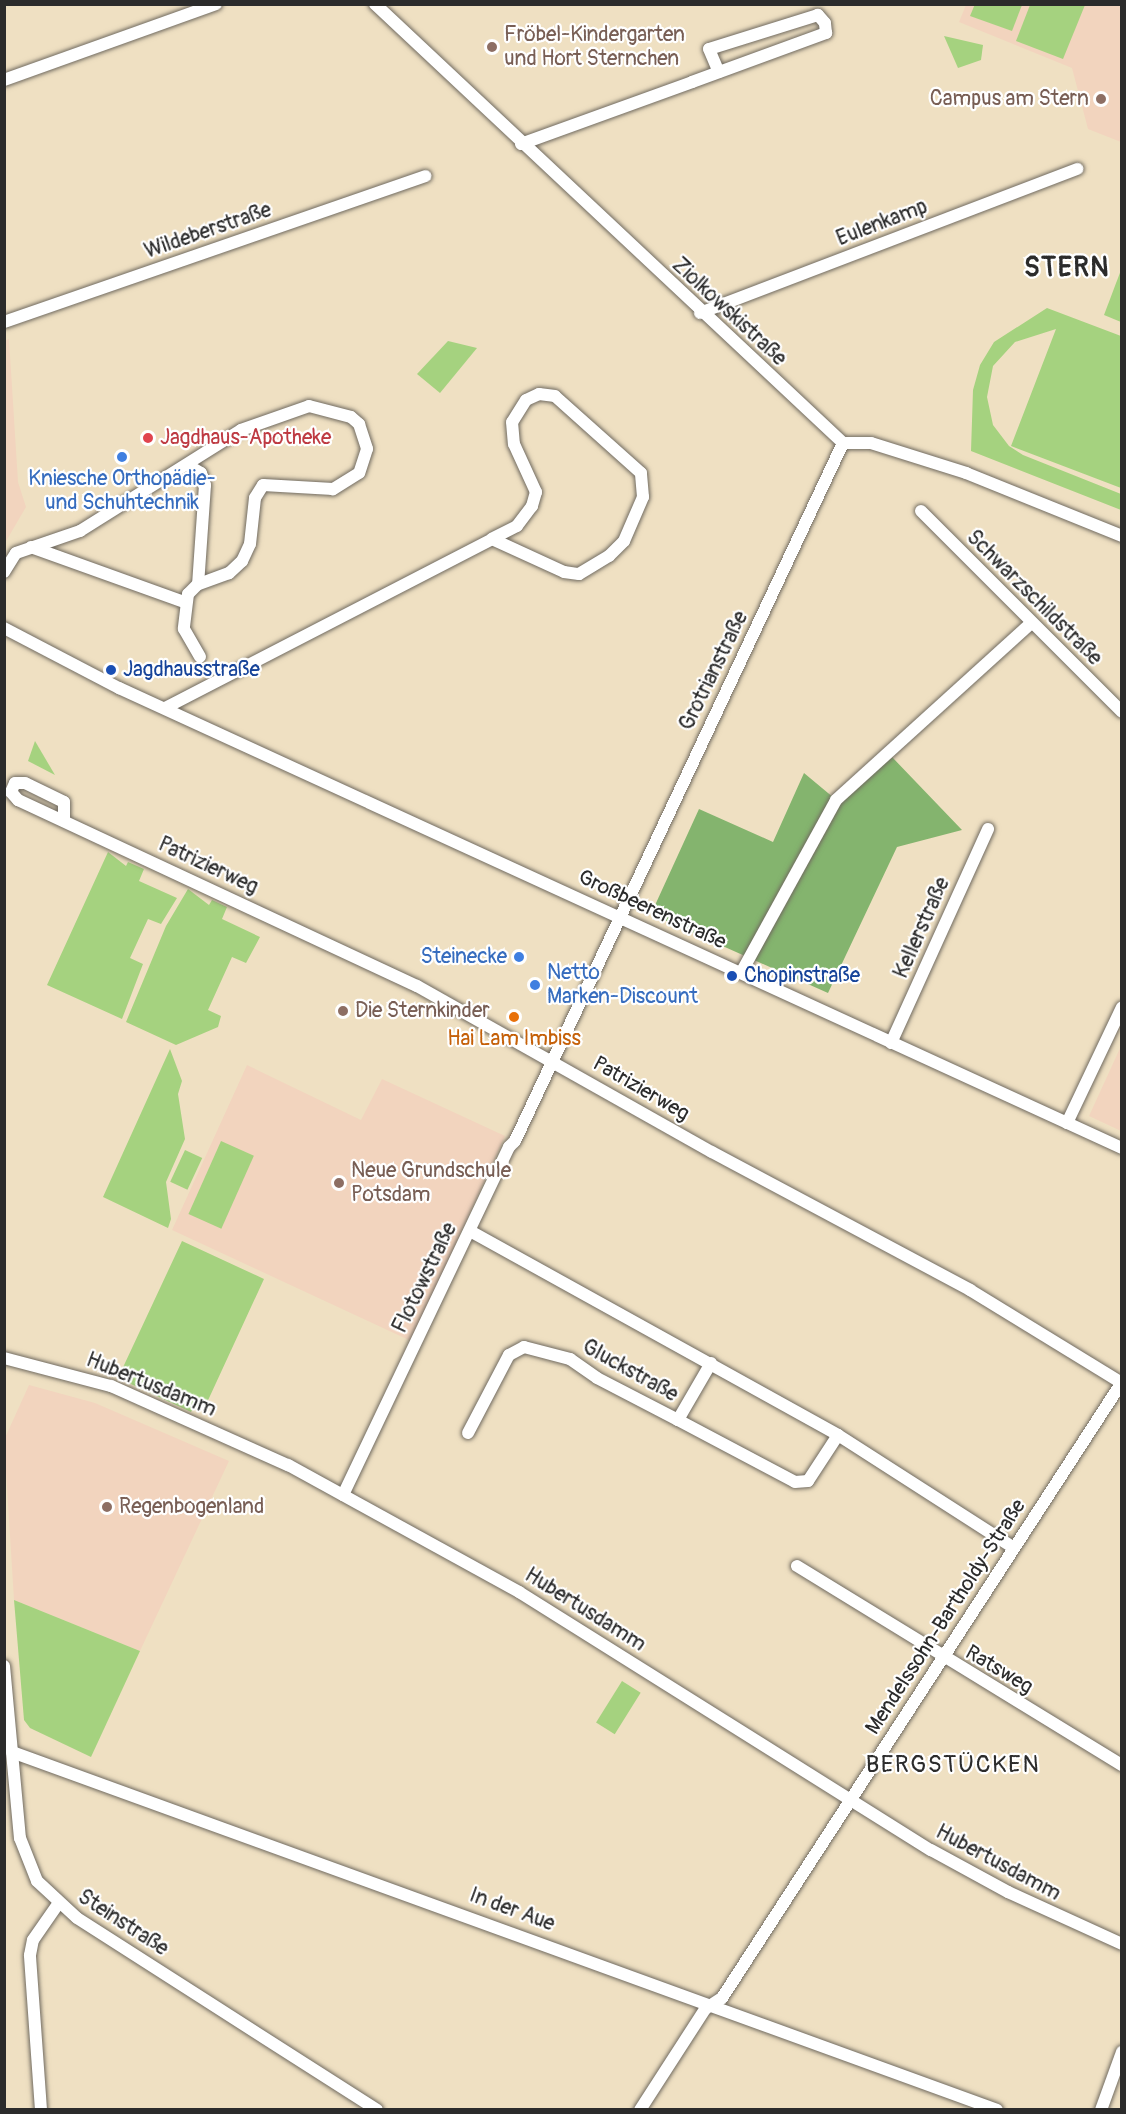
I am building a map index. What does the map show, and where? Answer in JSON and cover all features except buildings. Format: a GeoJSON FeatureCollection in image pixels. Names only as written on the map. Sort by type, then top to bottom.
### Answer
{"type":"FeatureCollection","features":[{"type":"Feature","properties":{"kind":"street"},"geometry":{"type":"LineString","coordinates":[[4,80],[216,4]]}},
{"type":"Feature","properties":{"kind":"street","name":"Ziolkowskistraße"},"geometry":{"type":"LineString","coordinates":[[375,4],[700,313],[843,443]]}},
{"type":"Feature","properties":{"kind":"street"},"geometry":{"type":"LineString","coordinates":[[521,144],[719,72],[826,33],[825,23],[818,15],[709,49],[719,72]]}},
{"type":"Feature","properties":{"kind":"street","name":"Eulenkamp"},"geometry":{"type":"LineString","coordinates":[[700,313],[1078,169]]}},
{"type":"Feature","properties":{"kind":"street","name":"Wildeberstraße"},"geometry":{"type":"LineString","coordinates":[[4,322],[425,176]]}},
{"type":"Feature","properties":{"kind":"street"},"geometry":{"type":"LineString","coordinates":[[165,708],[517,526],[532,506],[536,492],[514,444],[512,422],[526,400],[539,394],[555,396],[641,473],[643,497],[624,541],[609,556],[579,574],[564,572],[492,539]]}},
{"type":"Feature","properties":{"kind":"street"},"geometry":{"type":"LineString","coordinates":[[4,572],[16,552],[80,531],[241,430],[309,406],[351,417],[359,424],[367,449],[359,473],[333,489],[263,485],[255,498],[250,544],[242,561],[230,573],[198,584],[184,602],[184,629],[200,657]]}},
{"type":"Feature","properties":{"kind":"street"},"geometry":{"type":"LineString","coordinates":[[843,443],[871,443],[966,473],[1122,536]]}},
{"type":"Feature","properties":{"kind":"street","name":"Grotrianstraße"},"geometry":{"type":"LineString","coordinates":[[619,916],[843,443]]}},
{"type":"Feature","properties":{"kind":"street"},"geometry":{"type":"LineString","coordinates":[[187,465],[201,473],[205,485],[198,584]]}},
{"type":"Feature","properties":{"kind":"street","name":"Schwarzschildstraße"},"geometry":{"type":"LineString","coordinates":[[921,511],[1030,624],[1122,712]]}},
{"type":"Feature","properties":{"kind":"street"},"geometry":{"type":"LineString","coordinates":[[31,547],[184,602]]}},
{"type":"Feature","properties":{"kind":"street"},"geometry":{"type":"LineString","coordinates":[[741,973],[836,800],[1030,624]]}},
{"type":"Feature","properties":{"kind":"street","name":"Großbeerenstraße"},"geometry":{"type":"LineString","coordinates":[[4,628],[165,708],[1122,1148]]}},
{"type":"Feature","properties":{"kind":"street","name":"Patrizierweg"},"geometry":{"type":"LineString","coordinates":[[64,821],[417,986],[970,1290],[1121,1383]]}},
{"type":"Feature","properties":{"kind":"street","name":"Kellerstraße"},"geometry":{"type":"LineString","coordinates":[[891,1043],[988,829]]}},
{"type":"Feature","properties":{"kind":"street","name":"Flotowstraße"},"geometry":{"type":"LineString","coordinates":[[343,1495],[552,1061],[619,916]]}},
{"type":"Feature","properties":{"kind":"street"},"geometry":{"type":"LineString","coordinates":[[1067,1123],[1122,1007]]}},
{"type":"Feature","properties":{"kind":"street"},"geometry":{"type":"LineString","coordinates":[[470,1231],[838,1435],[1014,1548]]}},
{"type":"Feature","properties":{"kind":"street","name":"Gluckstraße"},"geometry":{"type":"LineString","coordinates":[[468,1433],[509,1355],[524,1347],[570,1359],[597,1378],[795,1482],[808,1481],[838,1435]]}},
{"type":"Feature","properties":{"kind":"street","name":"Hubertusdamm"},"geometry":{"type":"LineString","coordinates":[[4,1358],[65,1372],[122,1390],[288,1465],[519,1592],[850,1802],[1008,1892],[1122,1944]]}},
{"type":"Feature","properties":{"kind":"street","name":"Gluckstraße"},"geometry":{"type":"LineString","coordinates":[[678,1420],[711,1363]]}},
{"type":"Feature","properties":{"kind":"street","name":"Mendelssohn-Bartholdy-Straße"},"geometry":{"type":"LineString","coordinates":[[640,2109],[705,2009],[722,1998],[1121,1383]]}},
{"type":"Feature","properties":{"kind":"street","name":"Ratsweg"},"geometry":{"type":"LineString","coordinates":[[797,1566],[942,1658],[1122,1765]]}},
{"type":"Feature","properties":{"kind":"street","name":"Steinstraße"},"geometry":{"type":"LineString","coordinates":[[4,1666],[23,1853],[37,1881],[58,1904],[377,2109]]}},
{"type":"Feature","properties":{"kind":"street","name":"In der Aue"},"geometry":{"type":"LineString","coordinates":[[12,1752],[713,2004],[997,2109]]}},
{"type":"Feature","properties":{"kind":"street"},"geometry":{"type":"LineString","coordinates":[[41,2109],[30,1955],[33,1940],[58,1904]]}},
{"type":"Feature","properties":{"kind":"street"},"geometry":{"type":"LineString","coordinates":[[1101,2109],[1122,2052]]}},
{"type":"Feature","properties":{"kind":"shaded area","name":"Campus am Stern"},"geometry":{"type":"Polygon","coordinates":[[[966,5],[1121,5],[1121,142],[1088,129],[1072,68],[959,22],[966,5]]]}},
{"type":"Feature","properties":{"kind":"shaded area"},"geometry":{"type":"Polygon","coordinates":[[[9,339],[18,482],[26,507],[5,543],[4,341],[9,339]]]}},
{"type":"Feature","properties":{"kind":"shaded area"},"geometry":{"type":"Polygon","coordinates":[[[1121,1046],[1121,1131],[1089,1116],[1121,1046]]]}},
{"type":"Feature","properties":{"kind":"shaded area","name":"Neue Grundschule Potsdam"},"geometry":{"type":"Polygon","coordinates":[[[247,1065],[361,1120],[382,1079],[505,1136],[411,1341],[172,1230],[247,1065]]]}},
{"type":"Feature","properties":{"kind":"shaded area","name":"Regenbogenland"},"geometry":{"type":"Polygon","coordinates":[[[29,1385],[95,1403],[229,1461],[140,1651],[14,1600],[4,1440],[29,1385]]]}},
{"type":"Feature","properties":{"kind":"green space"},"geometry":{"type":"Polygon","coordinates":[[[975,4],[1022,5],[1012,31],[970,16],[975,4]]]}},
{"type":"Feature","properties":{"kind":"green space"},"geometry":{"type":"Polygon","coordinates":[[[1030,5],[1085,5],[1063,59],[1016,41],[1030,5]]]}},
{"type":"Feature","properties":{"kind":"green space"},"geometry":{"type":"Polygon","coordinates":[[[944,36],[983,45],[981,60],[958,68],[944,36]]]}},
{"type":"Feature","properties":{"kind":"green space"},"geometry":{"type":"Polygon","coordinates":[[[1121,270],[1122,322],[1104,315],[1121,270]]]}},
{"type":"Feature","properties":{"kind":"green space"},"geometry":{"type":"Polygon","coordinates":[[[1047,308],[1121,336],[1121,488],[1011,446],[1056,329],[1015,342],[993,366],[987,397],[993,425],[1009,446],[1023,455],[1121,494],[1121,510],[971,451],[973,390],[980,365],[994,342],[1047,308]]]}},
{"type":"Feature","properties":{"kind":"green space"},"geometry":{"type":"Polygon","coordinates":[[[448,341],[477,348],[440,393],[417,374],[448,341]]]}},
{"type":"Feature","properties":{"kind":"green space"},"geometry":{"type":"Polygon","coordinates":[[[35,741],[55,775],[28,761],[35,741]]]}},
{"type":"Feature","properties":{"kind":"green space"},"geometry":{"type":"Polygon","coordinates":[[[892,757],[962,830],[897,847],[828,993],[651,914],[699,809],[773,842],[804,773],[840,803],[892,757]]]}},
{"type":"Feature","properties":{"kind":"green space"},"geometry":{"type":"Polygon","coordinates":[[[108,852],[126,866],[128,862],[144,869],[139,881],[177,898],[161,924],[148,919],[130,958],[143,964],[122,1019],[47,985],[108,852]]]}},
{"type":"Feature","properties":{"kind":"green space"},"geometry":{"type":"Polygon","coordinates":[[[188,889],[209,905],[212,900],[227,907],[222,919],[260,937],[246,963],[232,957],[208,1010],[221,1016],[218,1027],[176,1045],[126,1022],[166,926],[188,889]]]}},
{"type":"Feature","properties":{"kind":"green space"},"geometry":{"type":"Polygon","coordinates":[[[170,1049],[182,1081],[178,1094],[185,1139],[166,1182],[171,1219],[168,1228],[103,1197],[170,1049]]]}},
{"type":"Feature","properties":{"kind":"green space"},"geometry":{"type":"Polygon","coordinates":[[[221,1141],[254,1156],[221,1229],[188,1214],[221,1141]]]}},
{"type":"Feature","properties":{"kind":"green space"},"geometry":{"type":"Polygon","coordinates":[[[185,1150],[202,1158],[187,1190],[170,1182],[185,1150]]]}},
{"type":"Feature","properties":{"kind":"green space"},"geometry":{"type":"Polygon","coordinates":[[[182,1241],[264,1279],[204,1409],[195,1405],[191,1412],[118,1378],[182,1241]]]}},
{"type":"Feature","properties":{"kind":"green space"},"geometry":{"type":"Polygon","coordinates":[[[14,1600],[140,1651],[91,1757],[30,1728],[24,1720],[14,1600]]]}},
{"type":"Feature","properties":{"kind":"green space"},"geometry":{"type":"Polygon","coordinates":[[[622,1681],[641,1693],[615,1734],[596,1723],[622,1681]]]}},
{"type":"Feature","properties":{"kind":"place","name":"Fröbel-Kindergarten und Hort Sternchen"},"geometry":{"type":"Point","coordinates":[492,47]}},
{"type":"Feature","properties":{"kind":"place","name":"Campus am Stern"},"geometry":{"type":"Point","coordinates":[1101,99]}},
{"type":"Feature","properties":{"kind":"place","name":"Jagdhaus-Apotheke"},"geometry":{"type":"Point","coordinates":[148,438]}},
{"type":"Feature","properties":{"kind":"place","name":"Kniesche Orthopädie- und Schuhtechnik"},"geometry":{"type":"Point","coordinates":[122,457]}},
{"type":"Feature","properties":{"kind":"place","name":"Jagdhausstraße"},"geometry":{"type":"Point","coordinates":[111,670]}},
{"type":"Feature","properties":{"kind":"place","name":"Steinecke"},"geometry":{"type":"Point","coordinates":[519,957]}},
{"type":"Feature","properties":{"kind":"place","name":"Chopinstraße"},"geometry":{"type":"Point","coordinates":[732,976]}},
{"type":"Feature","properties":{"kind":"place","name":"Netto Marken-Discount"},"geometry":{"type":"Point","coordinates":[535,985]}},
{"type":"Feature","properties":{"kind":"place","name":"Die Sternkinder"},"geometry":{"type":"Point","coordinates":[343,1011]}},
{"type":"Feature","properties":{"kind":"place","name":"Hai Lam Imbiss"},"geometry":{"type":"Point","coordinates":[514,1017]}},
{"type":"Feature","properties":{"kind":"place","name":"Neue Grundschule Potsdam"},"geometry":{"type":"Point","coordinates":[339,1183]}},
{"type":"Feature","properties":{"kind":"place","name":"Regenbogenland"},"geometry":{"type":"Point","coordinates":[107,1507]}},
{"type":"Feature","properties":{"kind":"district","name":"STERN"},"geometry":{"type":"Point","coordinates":[1067,268]}},
{"type":"Feature","properties":{"kind":"district","name":"BERGSTÜCKEN"},"geometry":{"type":"Point","coordinates":[953,1765]}}]}
